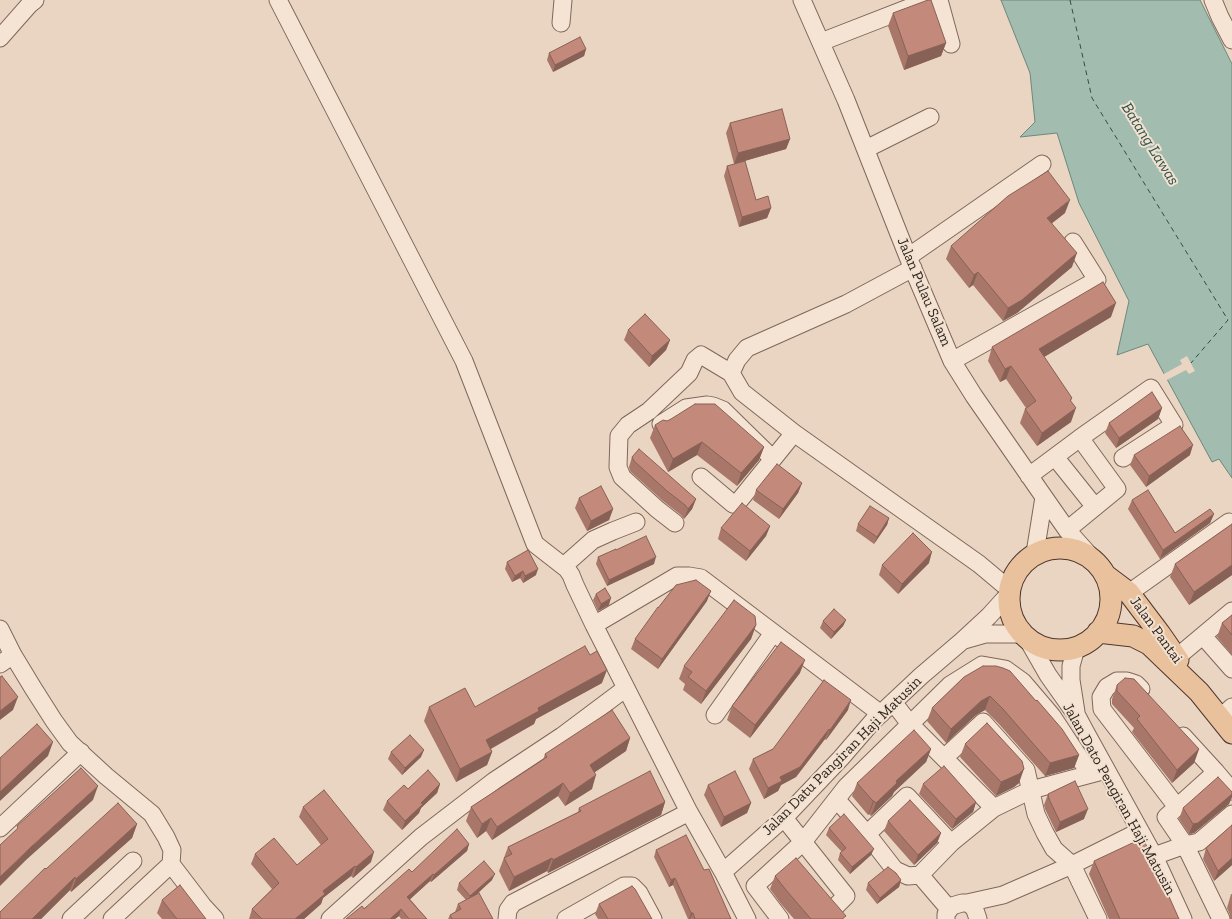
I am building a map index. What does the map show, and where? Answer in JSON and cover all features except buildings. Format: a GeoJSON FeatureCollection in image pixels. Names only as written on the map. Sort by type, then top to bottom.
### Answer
{"type":"FeatureCollection","features":[{"type":"Feature","properties":{"kind":"main road"},"geometry":{"type":"LineString","coordinates":[[1052,548],[1069,548],[1085,554],[1098,564],[1105,575],[1111,596],[1109,612],[1102,628],[1091,640],[1076,648],[1059,651],[1043,648],[1025,637],[1017,627],[1010,612],[1009,593],[1013,578],[1022,564],[1035,553],[1052,548]]}},
{"type":"Feature","properties":{"kind":"main road","name":"Jalan Pantai"},"geometry":{"type":"LineString","coordinates":[[1105,575],[1129,593],[1160,634],[1199,692]]}},
{"type":"Feature","properties":{"kind":"main road","name":"Jalan Pantai"},"geometry":{"type":"LineString","coordinates":[[1098,632],[1133,636],[1150,644],[1228,719]]}},
{"type":"Feature","properties":{"kind":"street"},"geometry":{"type":"LineString","coordinates":[[0,38],[35,0]]}},
{"type":"Feature","properties":{"kind":"street"},"geometry":{"type":"LineString","coordinates":[[278,0],[464,360],[535,544],[567,569],[571,575],[574,585],[594,626],[689,812],[723,872],[747,919]]}},
{"type":"Feature","properties":{"kind":"street"},"geometry":{"type":"LineString","coordinates":[[561,24],[563,0]]}},
{"type":"Feature","properties":{"kind":"street","name":"Jalan Pulau Salam"},"geometry":{"type":"LineString","coordinates":[[802,0],[866,149],[910,263],[952,361],[974,396],[1067,530],[1092,558]]}},
{"type":"Feature","properties":{"kind":"street"},"geometry":{"type":"LineString","coordinates":[[821,42],[929,0]]}},
{"type":"Feature","properties":{"kind":"street"},"geometry":{"type":"LineString","coordinates":[[939,0],[951,44]]}},
{"type":"Feature","properties":{"kind":"street"},"geometry":{"type":"LineString","coordinates":[[1213,0],[1232,40]]}},
{"type":"Feature","properties":{"kind":"street"},"geometry":{"type":"LineString","coordinates":[[866,149],[930,117]]}},
{"type":"Feature","properties":{"kind":"street"},"geometry":{"type":"LineString","coordinates":[[731,373],[737,360],[747,348],[846,304],[910,263],[1042,164]]}},
{"type":"Feature","properties":{"kind":"street"},"geometry":{"type":"LineString","coordinates":[[952,361],[1097,280],[1074,242]]}},
{"type":"Feature","properties":{"kind":"street"},"geometry":{"type":"LineString","coordinates":[[675,523],[657,509],[622,477],[618,467],[619,436],[628,425],[649,411],[689,373],[695,360],[701,355],[731,373],[742,392],[794,433],[980,564],[1009,593]]}},
{"type":"Feature","properties":{"kind":"street"},"geometry":{"type":"LineString","coordinates":[[1029,476],[1151,388],[1174,425],[1123,458]]}},
{"type":"Feature","properties":{"kind":"street"},"geometry":{"type":"LineString","coordinates":[[661,424],[686,408],[707,405],[713,406],[723,410],[773,459]]}},
{"type":"Feature","properties":{"kind":"street"},"geometry":{"type":"LineString","coordinates":[[701,477],[733,504],[739,501],[794,433]]}},
{"type":"Feature","properties":{"kind":"street"},"geometry":{"type":"LineString","coordinates":[[1067,530],[1117,489],[1080,438]]}},
{"type":"Feature","properties":{"kind":"street"},"geometry":{"type":"LineString","coordinates":[[1055,457],[1095,507]]}},
{"type":"Feature","properties":{"kind":"street"},"geometry":{"type":"LineString","coordinates":[[1035,553],[1044,497]]}},
{"type":"Feature","properties":{"kind":"street"},"geometry":{"type":"LineString","coordinates":[[567,569],[567,563],[593,540],[636,522]]}},
{"type":"Feature","properties":{"kind":"street"},"geometry":{"type":"LineString","coordinates":[[1129,593],[1229,522]]}},
{"type":"Feature","properties":{"kind":"street"},"geometry":{"type":"LineString","coordinates":[[594,626],[677,576],[700,578],[880,714]]}},
{"type":"Feature","properties":{"kind":"street","name":"Jalan Datu Pangiran Haji Matusin"},"geometry":{"type":"LineString","coordinates":[[723,872],[784,818],[880,714],[962,641],[1009,593]]}},
{"type":"Feature","properties":{"kind":"street"},"geometry":{"type":"LineString","coordinates":[[1176,658],[1232,611]]}},
{"type":"Feature","properties":{"kind":"street"},"geometry":{"type":"LineString","coordinates":[[0,629],[7,660],[70,743],[152,814],[172,850],[171,864],[203,906],[215,919]]}},
{"type":"Feature","properties":{"kind":"street"},"geometry":{"type":"LineString","coordinates":[[715,715],[773,633]]}},
{"type":"Feature","properties":{"kind":"street"},"geometry":{"type":"LineString","coordinates":[[962,641],[986,634],[1025,637]]}},
{"type":"Feature","properties":{"kind":"street"},"geometry":{"type":"LineString","coordinates":[[1203,636],[1232,669]]}},
{"type":"Feature","properties":{"kind":"street","name":"Jalan Dato Pengiran Haji Matusin"},"geometry":{"type":"LineString","coordinates":[[1025,637],[1048,676],[1077,716],[1085,731],[1098,772],[1140,831],[1154,856],[1183,919]]}},
{"type":"Feature","properties":{"kind":"street"},"geometry":{"type":"LineString","coordinates":[[1076,648],[1071,666],[1071,680],[1077,716]]}},
{"type":"Feature","properties":{"kind":"street"},"geometry":{"type":"LineString","coordinates":[[780,919],[755,886],[796,859],[803,842],[851,782],[950,684],[982,665],[1005,669],[1023,682],[1098,772],[1031,790],[994,808],[951,844],[920,875],[908,876],[895,870],[867,834],[837,800]]}},
{"type":"Feature","properties":{"kind":"street"},"geometry":{"type":"LineString","coordinates":[[1152,702],[1136,684],[1117,680],[1107,687],[1101,697],[1102,709],[1177,807]]}},
{"type":"Feature","properties":{"kind":"street"},"geometry":{"type":"LineString","coordinates":[[330,919],[427,832],[494,781],[562,736],[626,688]]}},
{"type":"Feature","properties":{"kind":"street"},"geometry":{"type":"LineString","coordinates":[[893,702],[910,724],[994,808]]}},
{"type":"Feature","properties":{"kind":"street"},"geometry":{"type":"LineString","coordinates":[[1085,731],[1108,717]]}},
{"type":"Feature","properties":{"kind":"street"},"geometry":{"type":"LineString","coordinates":[[944,758],[983,722],[1026,770],[1036,814],[1045,833],[1054,849],[1072,866],[1098,919]]}},
{"type":"Feature","properties":{"kind":"street"},"geometry":{"type":"LineString","coordinates":[[1173,725],[1232,791]]}},
{"type":"Feature","properties":{"kind":"street"},"geometry":{"type":"LineString","coordinates":[[0,828],[81,752]]}},
{"type":"Feature","properties":{"kind":"street"},"geometry":{"type":"LineString","coordinates":[[1216,772],[1166,817],[1185,845],[1221,919]]}},
{"type":"Feature","properties":{"kind":"street"},"geometry":{"type":"LineString","coordinates":[[867,834],[907,796],[951,844]]}},
{"type":"Feature","properties":{"kind":"street"},"geometry":{"type":"LineString","coordinates":[[508,919],[508,910],[513,903],[689,812]]}},
{"type":"Feature","properties":{"kind":"street"},"geometry":{"type":"LineString","coordinates":[[1154,856],[1185,845],[1199,842],[1232,814]]}},
{"type":"Feature","properties":{"kind":"street"},"geometry":{"type":"LineString","coordinates":[[784,818],[846,896],[840,913]]}},
{"type":"Feature","properties":{"kind":"street"},"geometry":{"type":"LineString","coordinates":[[920,875],[947,914],[952,906],[957,903],[967,904],[1003,895],[1072,866],[1140,831]]}},
{"type":"Feature","properties":{"kind":"street"},"geometry":{"type":"LineString","coordinates":[[72,919],[133,861]]}},
{"type":"Feature","properties":{"kind":"street"},"geometry":{"type":"LineString","coordinates":[[112,919],[171,864]]}},
{"type":"Feature","properties":{"kind":"street"},"geometry":{"type":"LineString","coordinates":[[116,877],[134,898]]}},
{"type":"Feature","properties":{"kind":"street"},"geometry":{"type":"LineString","coordinates":[[816,883],[840,913]]}},
{"type":"Feature","properties":{"kind":"street"},"geometry":{"type":"LineString","coordinates":[[566,919],[624,886],[632,886],[639,893],[653,919]]}},
{"type":"Feature","properties":{"kind":"street"},"geometry":{"type":"LineString","coordinates":[[967,904],[975,910],[978,919],[1003,895]]}},
{"type":"Feature","properties":{"kind":"water","name":"Batang Lawas"},"geometry":{"type":"Polygon","coordinates":[[[1001,0],[1200,0],[1232,64],[1232,478],[1219,459],[1212,462],[1148,344],[1117,355],[1129,301],[1079,203],[1057,133],[1020,137],[1035,122],[1030,73],[1001,0]]]}},
{"type":"Feature","properties":{"kind":"pier"},"geometry":{"type":"Polygon","coordinates":[[[1187,356],[1195,371],[1189,374],[1186,370],[1165,381],[1162,375],[1182,364],[1180,360],[1187,356]]]}},
{"type":"Feature","properties":{"kind":"ferry route"},"geometry":{"type":"LineString","coordinates":[[1070,0],[1092,98],[1228,320],[1191,363]]}}]}
